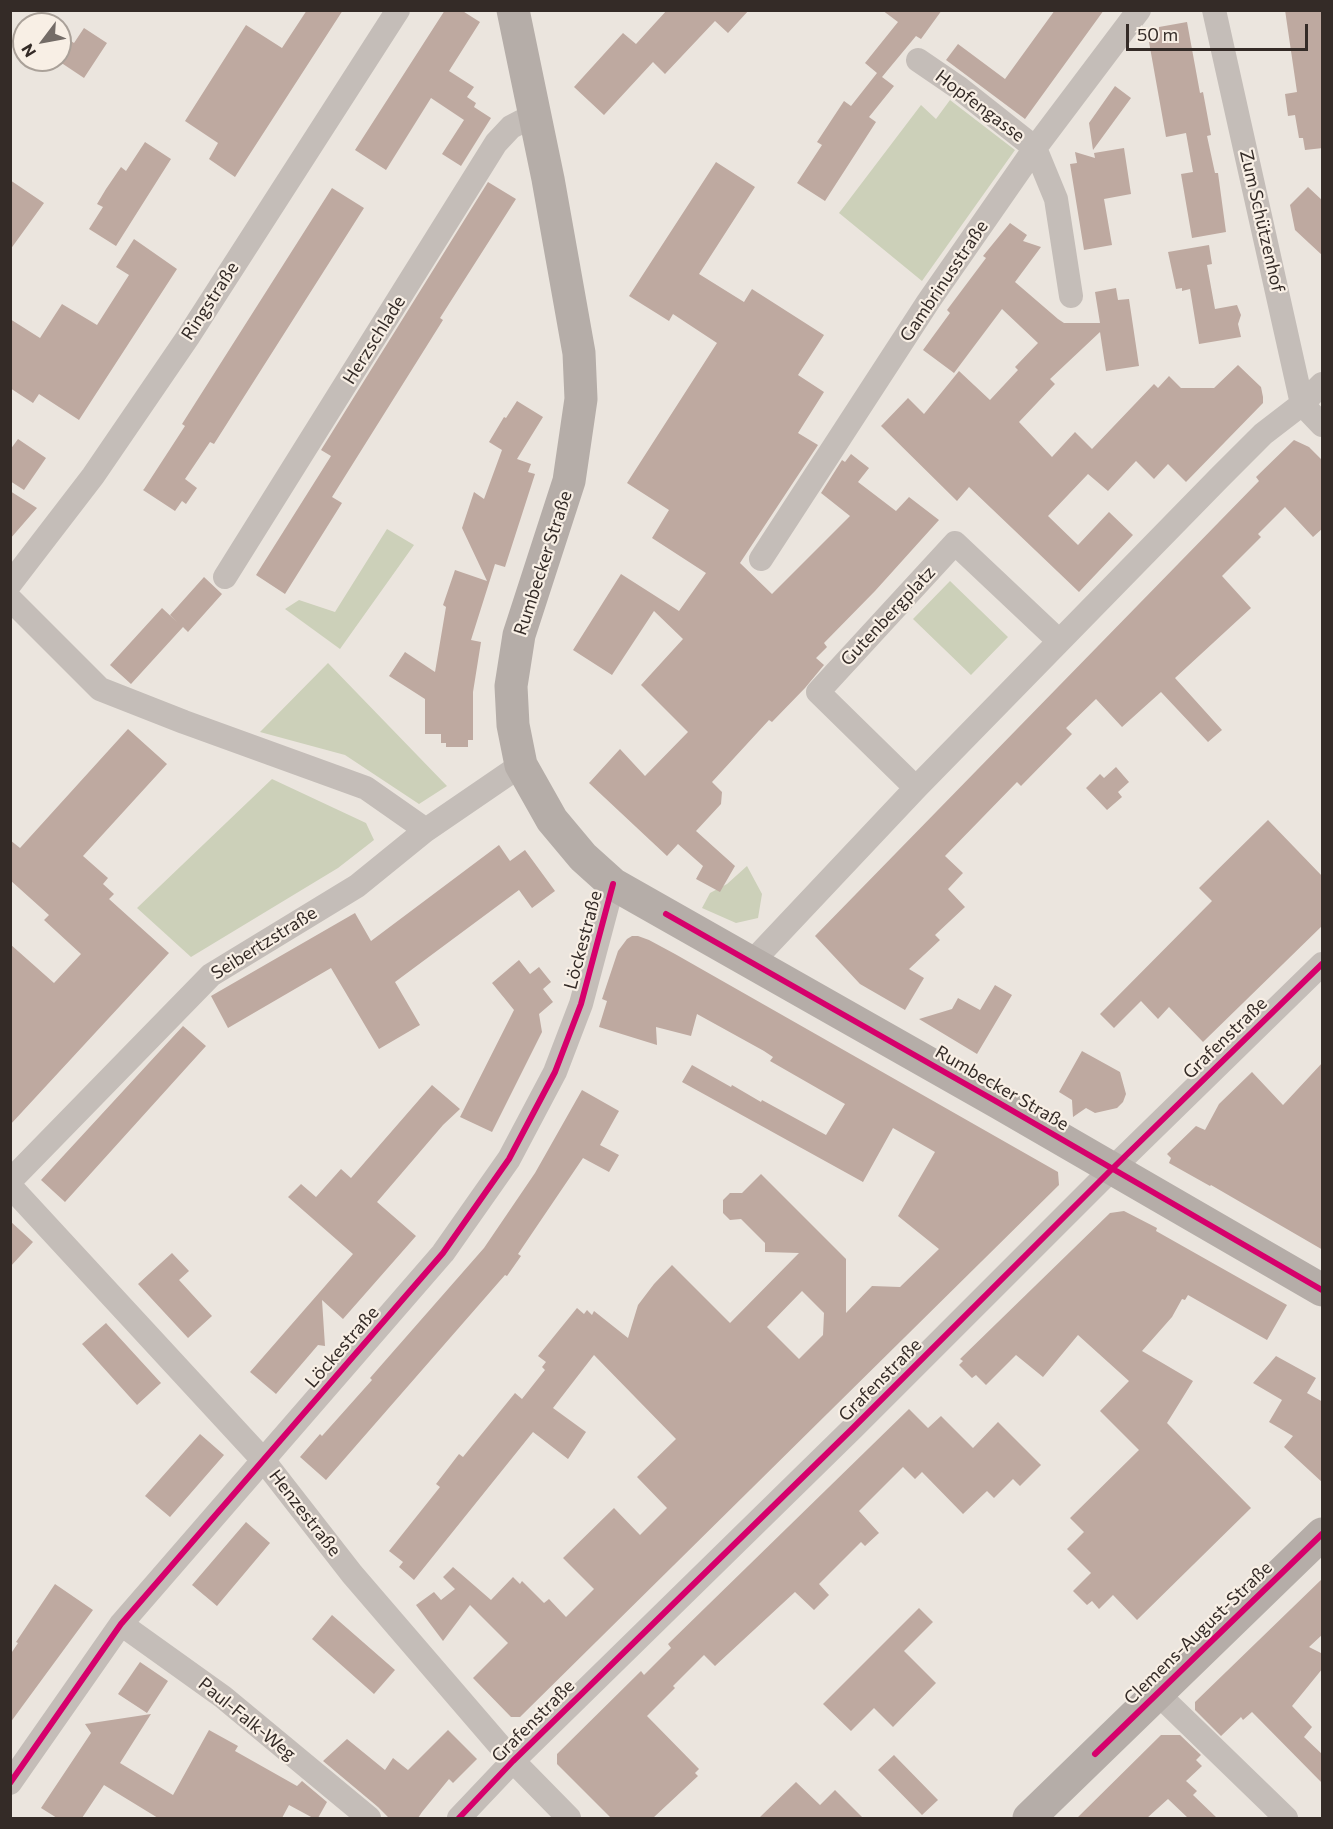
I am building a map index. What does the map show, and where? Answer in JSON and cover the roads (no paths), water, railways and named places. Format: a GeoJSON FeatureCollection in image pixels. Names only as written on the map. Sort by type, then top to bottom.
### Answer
{"type":"FeatureCollection","features":[{"type":"Feature","properties":{"kind":"street","name":"Ringstraße"},"geometry":{"type":"LineString","coordinates":[[10,584],[93,476],[188,337],[398,10]]}},
{"type":"Feature","properties":{"kind":"street","name":"Rumbecker Straße"},"geometry":{"type":"LineString","coordinates":[[513,10],[579,353],[581,399],[569,481],[519,635],[511,686],[513,725],[521,765],[552,820],[583,857],[614,884],[1323,1290]]}},
{"type":"Feature","properties":{"kind":"street","name":"Gambrinusstraße"},"geometry":{"type":"LineString","coordinates":[[761,559],[928,302],[1035,148],[1139,10]]}},
{"type":"Feature","properties":{"kind":"street","name":"Zum Schützenhof"},"geometry":{"type":"LineString","coordinates":[[1214,10],[1302,404]]}},
{"type":"Feature","properties":{"kind":"street","name":"Hopfengasse"},"geometry":{"type":"LineString","coordinates":[[918,60],[959,88],[1035,148],[1056,199],[1071,296]]}},
{"type":"Feature","properties":{"kind":"street","name":"Herzschlade"},"geometry":{"type":"LineString","coordinates":[[225,577],[496,143],[511,127],[534,115]]}},
{"type":"Feature","properties":{"kind":"street"},"geometry":{"type":"LineString","coordinates":[[751,963],[1059,640],[1263,434],[1302,404],[1323,384]]}},
{"type":"Feature","properties":{"kind":"street"},"geometry":{"type":"LineString","coordinates":[[1302,404],[1323,425]]}},
{"type":"Feature","properties":{"kind":"street","name":"Gutenbergplatz"},"geometry":{"type":"LineString","coordinates":[[916,788],[818,692],[955,543],[1059,640]]}},
{"type":"Feature","properties":{"kind":"street"},"geometry":{"type":"LineString","coordinates":[[10,599],[100,689],[366,788],[426,830]]}},
{"type":"Feature","properties":{"kind":"street","name":"Seibertzstraße"},"geometry":{"type":"LineString","coordinates":[[10,1181],[211,975],[357,886],[426,830],[521,765]]}},
{"type":"Feature","properties":{"kind":"street","name":"Löckestraße"},"geometry":{"type":"LineString","coordinates":[[10,1783],[121,1624],[443,1254],[510,1159],[555,1072],[581,1004],[614,884]]}},
{"type":"Feature","properties":{"kind":"street","name":"Grafenstraße"},"geometry":{"type":"LineString","coordinates":[[459,1818],[513,1761],[1323,963]]}},
{"type":"Feature","properties":{"kind":"street","name":"Henzestraße"},"geometry":{"type":"LineString","coordinates":[[10,1186],[264,1461],[352,1574],[513,1761],[569,1818]]}},
{"type":"Feature","properties":{"kind":"street","name":"Clemens-August-Straße"},"geometry":{"type":"LineString","coordinates":[[1029,1818],[1323,1534]]}},
{"type":"Feature","properties":{"kind":"street","name":"Paul-Falk-Weg"},"geometry":{"type":"LineString","coordinates":[[121,1624],[223,1697],[369,1818]]}},
{"type":"Feature","properties":{"kind":"street"},"geometry":{"type":"LineString","coordinates":[[1157,1693],[1286,1818]]}}]}
